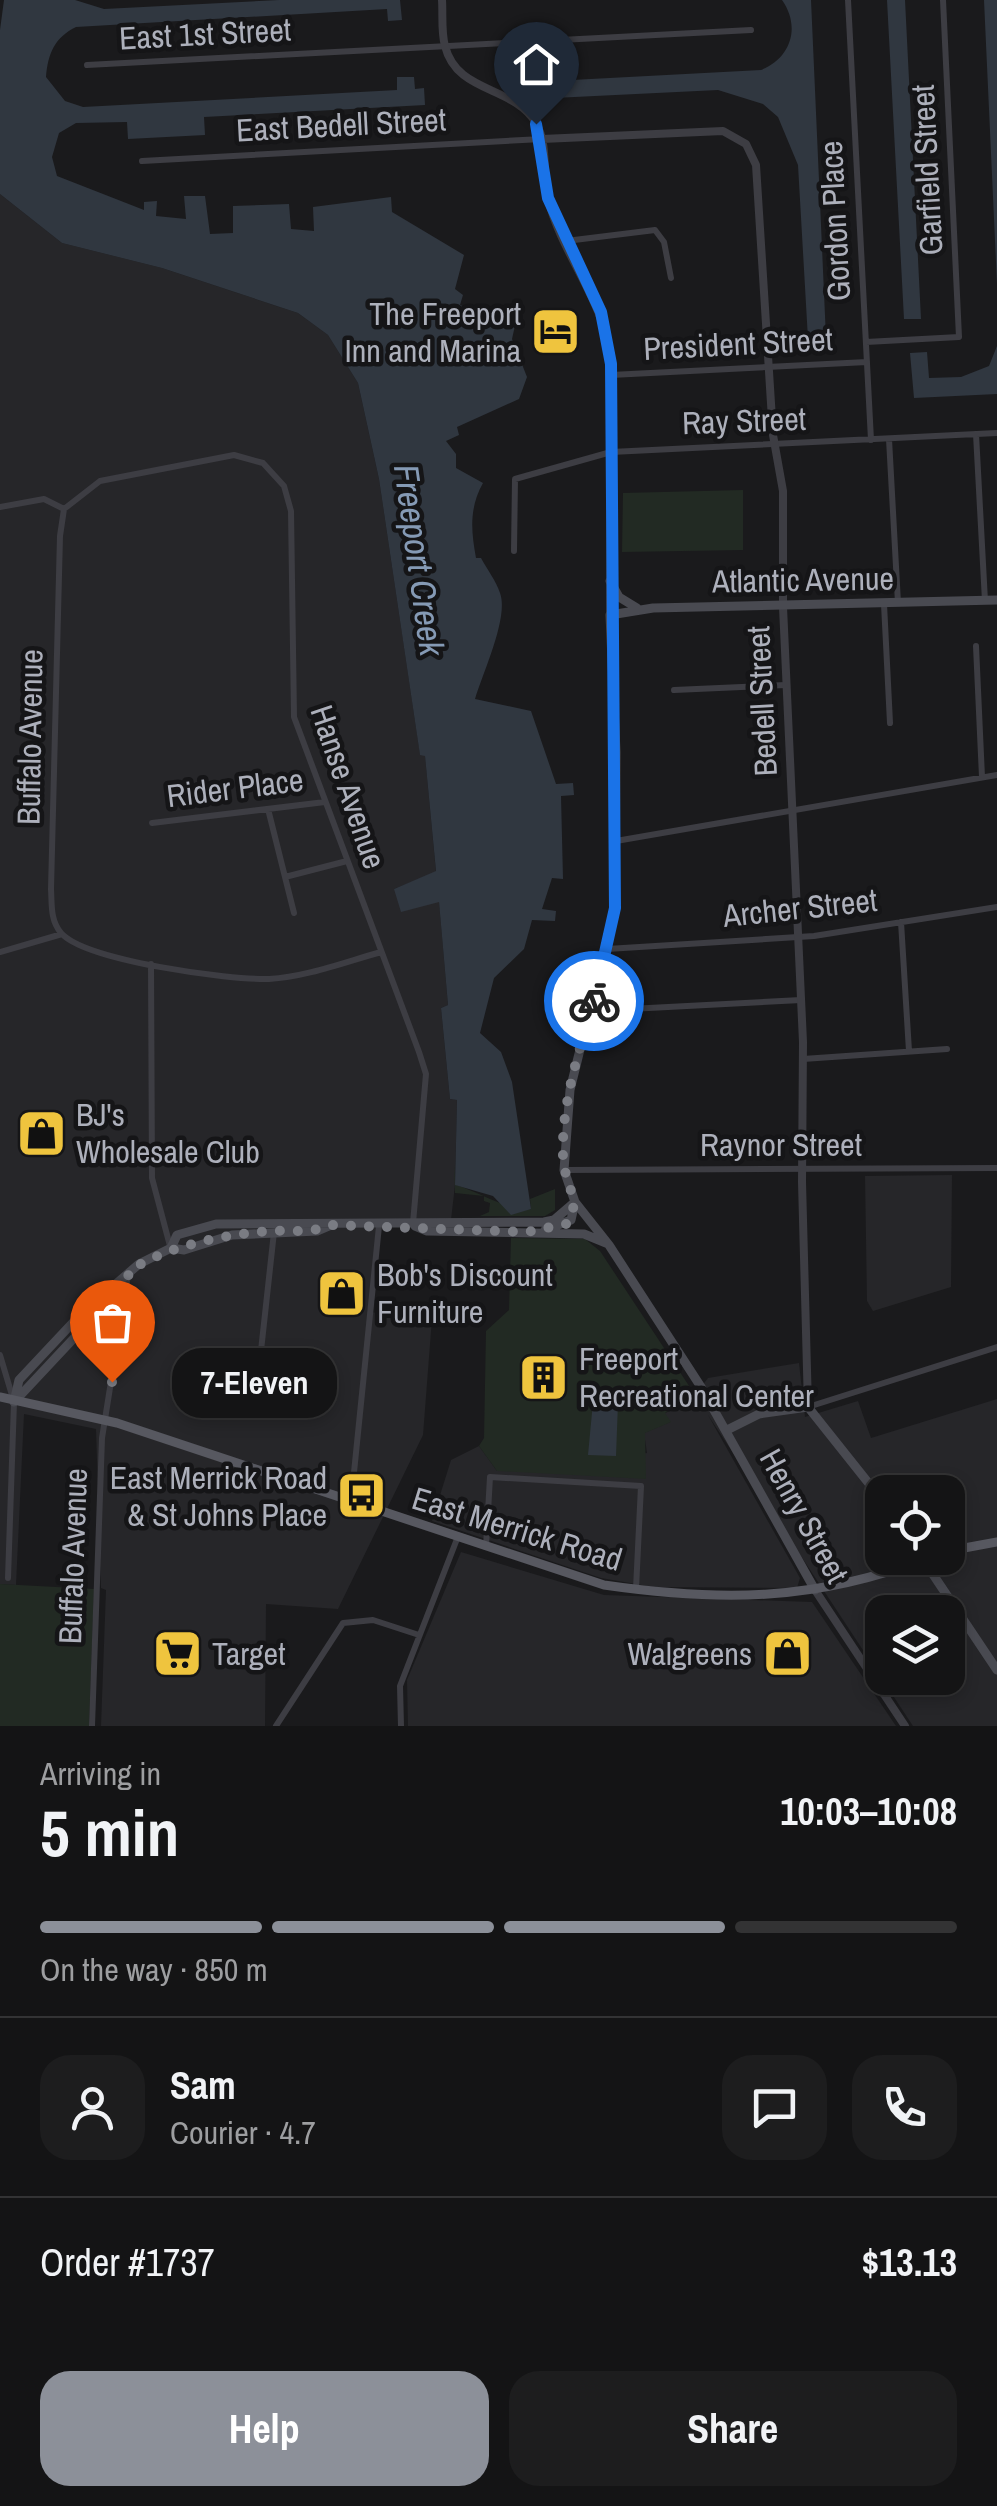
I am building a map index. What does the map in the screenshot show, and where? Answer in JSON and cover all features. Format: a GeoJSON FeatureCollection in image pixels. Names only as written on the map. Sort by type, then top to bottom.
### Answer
{"type":"FeatureCollection","features":[{"type":"Feature","properties":{"kind":"main road"},"geometry":{"type":"LineString","coordinates":[[610,581],[623,601],[640,608]]}},
{"type":"Feature","properties":{"kind":"main road","name":"Atlantic Avenue"},"geometry":{"type":"LineString","coordinates":[[610,615],[640,608],[997,600]]}},
{"type":"Feature","properties":{"kind":"main road"},"geometry":{"type":"LineString","coordinates":[[564,1170],[570,1090],[615,908],[610,615]]}},
{"type":"Feature","properties":{"kind":"main road","name":"Henry Street"},"geometry":{"type":"LineString","coordinates":[[564,1170],[575,1202],[609,1245],[726,1430],[815,1590]]}},
{"type":"Feature","properties":{"kind":"main road"},"geometry":{"type":"LineString","coordinates":[[0,1406],[14,1402],[90,1321],[93,1308],[129,1271],[171,1248],[184,1250],[274,1226],[317,1231],[330,1225],[544,1222],[554,1220],[575,1202]]}},
{"type":"Feature","properties":{"kind":"main road"},"geometry":{"type":"LineString","coordinates":[[527,1232],[566,1224],[575,1202]]}},
{"type":"Feature","properties":{"kind":"main road"},"geometry":{"type":"LineString","coordinates":[[413,1226],[427,1231],[584,1234],[609,1245]]}},
{"type":"Feature","properties":{"kind":"main road"},"geometry":{"type":"LineString","coordinates":[[93,1308],[112,1310],[121,1331]]}},
{"type":"Feature","properties":{"kind":"main road","name":"East Merrick Road"},"geometry":{"type":"LineString","coordinates":[[0,1398],[106,1420],[572,1577],[636,1590],[741,1597],[815,1590],[879,1575]]}},
{"type":"Feature","properties":{"kind":"main road"},"geometry":{"type":"LineString","coordinates":[[726,1430],[759,1414],[808,1407],[865,1479]]}},
{"type":"Feature","properties":{"kind":"main road"},"geometry":{"type":"LineString","coordinates":[[965,1548],[997,1542]]}},
{"type":"Feature","properties":{"kind":"main road"},"geometry":{"type":"LineString","coordinates":[[936,1575],[997,1670]]}},
{"type":"Feature","properties":{"kind":"street"},"geometry":{"type":"LineString","coordinates":[[442,0],[445,46],[466,80],[506,96],[525,110],[542,140],[548,198],[601,312],[611,375],[610,615]]}},
{"type":"Feature","properties":{"kind":"street","name":"Gordon Place"},"geometry":{"type":"LineString","coordinates":[[848,0],[871,440]]}},
{"type":"Feature","properties":{"kind":"street","name":"Garfield Street"},"geometry":{"type":"LineString","coordinates":[[943,0],[959,337]]}},
{"type":"Feature","properties":{"kind":"street","name":"East 1st Street"},"geometry":{"type":"LineString","coordinates":[[88,65],[751,30]]}},
{"type":"Feature","properties":{"kind":"street","name":"Bedell Street"},"geometry":{"type":"LineString","coordinates":[[542,140],[715,130],[746,144],[758,178],[774,445],[783,491],[783,607],[803,1058],[808,1407]]}},
{"type":"Feature","properties":{"kind":"street","name":"East Bedell Street"},"geometry":{"type":"LineString","coordinates":[[142,161],[542,140]]}},
{"type":"Feature","properties":{"kind":"street"},"geometry":{"type":"LineString","coordinates":[[566,241],[656,230],[664,242],[671,278]]}},
{"type":"Feature","properties":{"kind":"street","name":"President Street"},"geometry":{"type":"LineString","coordinates":[[866,342],[959,337]]}},
{"type":"Feature","properties":{"kind":"street","name":"President Street"},"geometry":{"type":"LineString","coordinates":[[611,375],[867,362]]}},
{"type":"Feature","properties":{"kind":"street","name":"Ray Street"},"geometry":{"type":"LineString","coordinates":[[514,551],[516,479],[611,452],[997,433]]}},
{"type":"Feature","properties":{"kind":"street"},"geometry":{"type":"LineString","coordinates":[[976,434],[985,600]]}},
{"type":"Feature","properties":{"kind":"street"},"geometry":{"type":"LineString","coordinates":[[890,439],[898,604]]}},
{"type":"Feature","properties":{"kind":"street","name":"Hanse Avenue"},"geometry":{"type":"LineString","coordinates":[[64,509],[100,482],[241,456],[263,463],[284,486],[291,511],[291,703],[426,1074],[413,1226]]}},
{"type":"Feature","properties":{"kind":"street"},"geometry":{"type":"LineString","coordinates":[[0,507],[44,498],[64,509]]}},
{"type":"Feature","properties":{"kind":"street","name":"Buffalo Avenue"},"geometry":{"type":"LineString","coordinates":[[62,934],[52,912],[51,889],[60,536],[64,509]]}},
{"type":"Feature","properties":{"kind":"street"},"geometry":{"type":"LineString","coordinates":[[884,604],[890,723]]}},
{"type":"Feature","properties":{"kind":"street"},"geometry":{"type":"LineString","coordinates":[[976,646],[982,777]]}},
{"type":"Feature","properties":{"kind":"street"},"geometry":{"type":"LineString","coordinates":[[674,690],[786,685]]}},
{"type":"Feature","properties":{"kind":"street"},"geometry":{"type":"LineString","coordinates":[[616,841],[997,774]]}},
{"type":"Feature","properties":{"kind":"street","name":"Rider Place"},"geometry":{"type":"LineString","coordinates":[[152,823],[325,802]]}},
{"type":"Feature","properties":{"kind":"street"},"geometry":{"type":"LineString","coordinates":[[268,809],[294,913]]}},
{"type":"Feature","properties":{"kind":"street"},"geometry":{"type":"LineString","coordinates":[[285,877],[347,861]]}},
{"type":"Feature","properties":{"kind":"street","name":"Archer Street"},"geometry":{"type":"LineString","coordinates":[[608,948],[798,936],[997,907]]}},
{"type":"Feature","properties":{"kind":"street"},"geometry":{"type":"LineString","coordinates":[[901,922],[909,1052]]}},
{"type":"Feature","properties":{"kind":"street"},"geometry":{"type":"LineString","coordinates":[[0,952],[62,934],[151,964],[268,979],[381,952]]}},
{"type":"Feature","properties":{"kind":"street"},"geometry":{"type":"LineString","coordinates":[[151,964],[152,1178],[171,1248]]}},
{"type":"Feature","properties":{"kind":"street"},"geometry":{"type":"LineString","coordinates":[[591,1011],[801,1000]]}},
{"type":"Feature","properties":{"kind":"street"},"geometry":{"type":"LineString","coordinates":[[803,1058],[947,1049]]}},
{"type":"Feature","properties":{"kind":"street","name":"Raynor Street"},"geometry":{"type":"LineString","coordinates":[[564,1170],[997,1168]]}},
{"type":"Feature","properties":{"kind":"street"},"geometry":{"type":"LineString","coordinates":[[258,1378],[274,1226]]}},
{"type":"Feature","properties":{"kind":"street"},"geometry":{"type":"LineString","coordinates":[[351,1503],[379,1226]]}},
{"type":"Feature","properties":{"kind":"street","name":"Buffalo Avenue"},"geometry":{"type":"LineString","coordinates":[[92,1726],[106,1420],[129,1271]]}},
{"type":"Feature","properties":{"kind":"street"},"geometry":{"type":"LineString","coordinates":[[808,1407],[997,1347]]}},
{"type":"Feature","properties":{"kind":"street"},"geometry":{"type":"LineString","coordinates":[[0,1355],[14,1402],[8,1578]]}},
{"type":"Feature","properties":{"kind":"street"},"geometry":{"type":"LineString","coordinates":[[486,1548],[490,1478],[641,1486],[636,1590]]}},
{"type":"Feature","properties":{"kind":"street"},"geometry":{"type":"LineString","coordinates":[[401,1726],[400,1686],[457,1539]]}},
{"type":"Feature","properties":{"kind":"street","name":"Henry Street"},"geometry":{"type":"LineString","coordinates":[[815,1590],[905,1726]]}},
{"type":"Feature","properties":{"kind":"street"},"geometry":{"type":"LineString","coordinates":[[276,1726],[343,1623],[373,1620],[420,1635]]}},
{"type":"Feature","properties":{"kind":"shaded area"},"geometry":{"type":"Polygon","coordinates":[[[0,194],[62,243],[162,268],[298,313],[328,335],[358,383],[379,479],[420,754],[425,755],[436,872],[394,889],[439,901],[448,1005],[441,1008],[450,1099],[457,1100],[455,1185],[451,1220],[379,1221],[369,1312],[432,1318],[423,1435],[338,1609],[266,1604],[265,1726],[101,1726],[106,1590],[101,1588],[96,1429],[24,1414],[16,1585],[0,1584],[0,194]]]}},
{"type":"Feature","properties":{"kind":"shaded area"},"geometry":{"type":"Polygon","coordinates":[[[743,490],[743,550],[622,552],[623,493],[743,490]]]}},
{"type":"Feature","properties":{"kind":"shaded area"},"geometry":{"type":"Polygon","coordinates":[[[454,1165],[456,1185],[483,1196],[455,1193],[454,1165]]]}},
{"type":"Feature","properties":{"kind":"shaded area"},"geometry":{"type":"Polygon","coordinates":[[[952,1175],[951,1287],[873,1311],[867,1301],[865,1176],[952,1175]]]}},
{"type":"Feature","properties":{"kind":"shaded area"},"geometry":{"type":"Polygon","coordinates":[[[555,1189],[555,1210],[545,1216],[480,1216],[489,1212],[490,1203],[484,1201],[484,1196],[514,1208],[531,1209],[530,1199],[555,1189]]]}},
{"type":"Feature","properties":{"kind":"shaded area"},"geometry":{"type":"Polygon","coordinates":[[[511,1238],[585,1239],[600,1251],[695,1395],[665,1413],[671,1422],[645,1433],[646,1479],[497,1471],[479,1446],[484,1438],[486,1331],[509,1310],[511,1238]]]}},
{"type":"Feature","properties":{"kind":"shaded area"},"geometry":{"type":"Polygon","coordinates":[[[799,1363],[805,1417],[858,1401],[871,1438],[997,1399],[997,1726],[913,1726],[893,1695],[965,1695],[965,1595],[865,1595],[865,1653],[708,1415],[800,1578],[797,1588],[653,1587],[601,1578],[432,1521],[451,1460],[479,1446],[497,1471],[647,1453],[644,1433],[670,1422],[664,1414],[695,1395],[708,1378],[799,1363]]]}},
{"type":"Feature","properties":{"kind":"shaded area"},"geometry":{"type":"Polygon","coordinates":[[[461,1552],[604,1595],[812,1602],[865,1680],[865,1695],[875,1695],[896,1726],[408,1726],[407,1680],[461,1552]]]}},
{"type":"Feature","properties":{"kind":"shaded area"},"geometry":{"type":"Polygon","coordinates":[[[0,1584],[94,1589],[89,1726],[0,1726],[0,1584]]]}},
{"type":"Feature","properties":{"kind":"water","name":"Freeport Creek"},"geometry":{"type":"Polygon","coordinates":[[[4,0],[75,0],[104,9],[279,0],[400,0],[402,20],[388,21],[387,9],[76,27],[62,36],[54,48],[46,77],[65,101],[83,107],[397,90],[397,77],[414,77],[415,89],[424,88],[425,105],[204,117],[205,135],[128,139],[127,122],[76,123],[59,133],[52,157],[57,176],[144,210],[144,202],[157,201],[156,216],[186,219],[184,196],[205,196],[210,234],[233,233],[233,206],[289,204],[291,229],[314,231],[313,207],[391,197],[392,212],[464,255],[455,289],[463,295],[460,305],[498,321],[518,312],[512,339],[527,377],[519,399],[457,427],[459,435],[446,441],[456,454],[456,468],[483,483],[473,511],[474,548],[476,558],[481,558],[496,584],[502,603],[498,630],[475,699],[531,711],[556,784],[573,783],[574,795],[561,796],[563,879],[552,878],[542,909],[556,911],[555,921],[532,920],[524,949],[494,978],[480,1033],[501,1052],[512,1082],[531,1209],[511,1215],[493,1196],[455,1185],[457,1100],[450,1099],[441,1008],[448,1005],[439,902],[401,912],[394,889],[436,871],[425,756],[420,755],[379,479],[358,383],[328,335],[298,313],[162,268],[62,243],[0,194],[0,30],[4,0]]]}},
{"type":"Feature","properties":{"kind":"water"},"geometry":{"type":"Polygon","coordinates":[[[782,0],[811,0],[826,338],[808,339],[798,165],[778,117],[763,104],[718,90],[554,98],[553,81],[761,70],[780,58],[790,41],[791,21],[782,0]]]}},
{"type":"Feature","properties":{"kind":"water"},"geometry":{"type":"Polygon","coordinates":[[[887,0],[905,0],[921,319],[904,319],[887,0]]]}},
{"type":"Feature","properties":{"kind":"water"},"geometry":{"type":"Polygon","coordinates":[[[984,0],[997,0],[997,284],[984,0]]]}},
{"type":"Feature","properties":{"kind":"water"},"geometry":{"type":"Polygon","coordinates":[[[997,346],[997,394],[914,398],[910,353],[927,352],[929,378],[961,377],[989,366],[997,346]]]}},
{"type":"Feature","properties":{"kind":"water"},"geometry":{"type":"Polygon","coordinates":[[[593,1402],[618,1403],[616,1456],[588,1455],[593,1402]]]}},
{"type":"Feature","properties":{"kind":"way so far"},"geometry":{"type":"LineString","coordinates":[[112,1382],[129,1271],[171,1248],[184,1250],[232,1235],[317,1231],[330,1225],[527,1232],[566,1224],[573,1215],[575,1202],[564,1170],[566,1119],[594,1001]]}},
{"type":"Feature","properties":{"kind":"place","name":"The Freeport Inn and Marina"},"geometry":{"type":"Point","coordinates":[556,332]}},
{"type":"Feature","properties":{"kind":"place","name":"BJ's Wholesale Club"},"geometry":{"type":"Point","coordinates":[41,1133]}},
{"type":"Feature","properties":{"kind":"place","name":"Bob's Discount Furniture"},"geometry":{"type":"Point","coordinates":[342,1293]}},
{"type":"Feature","properties":{"kind":"place","name":"Freeport Recreational Center"},"geometry":{"type":"Point","coordinates":[544,1377]}},
{"type":"Feature","properties":{"kind":"place","name":"7-Eleven"},"geometry":{"type":"Point","coordinates":[112,1382]}},
{"type":"Feature","properties":{"kind":"place","name":"East Merrick Road & St Johns Place"},"geometry":{"type":"Point","coordinates":[362,1496]}},
{"type":"Feature","properties":{"kind":"place","name":"Target"},"geometry":{"type":"Point","coordinates":[177,1654]}},
{"type":"Feature","properties":{"kind":"place","name":"Walgreens"},"geometry":{"type":"Point","coordinates":[787,1654]}},
{"type":"Feature","properties":{"kind":"route"},"geometry":{"type":"LineString","coordinates":[[536,124],[542,140],[548,198],[556,222],[601,312],[610,346],[615,908],[614,927],[594,1001]]}}]}
